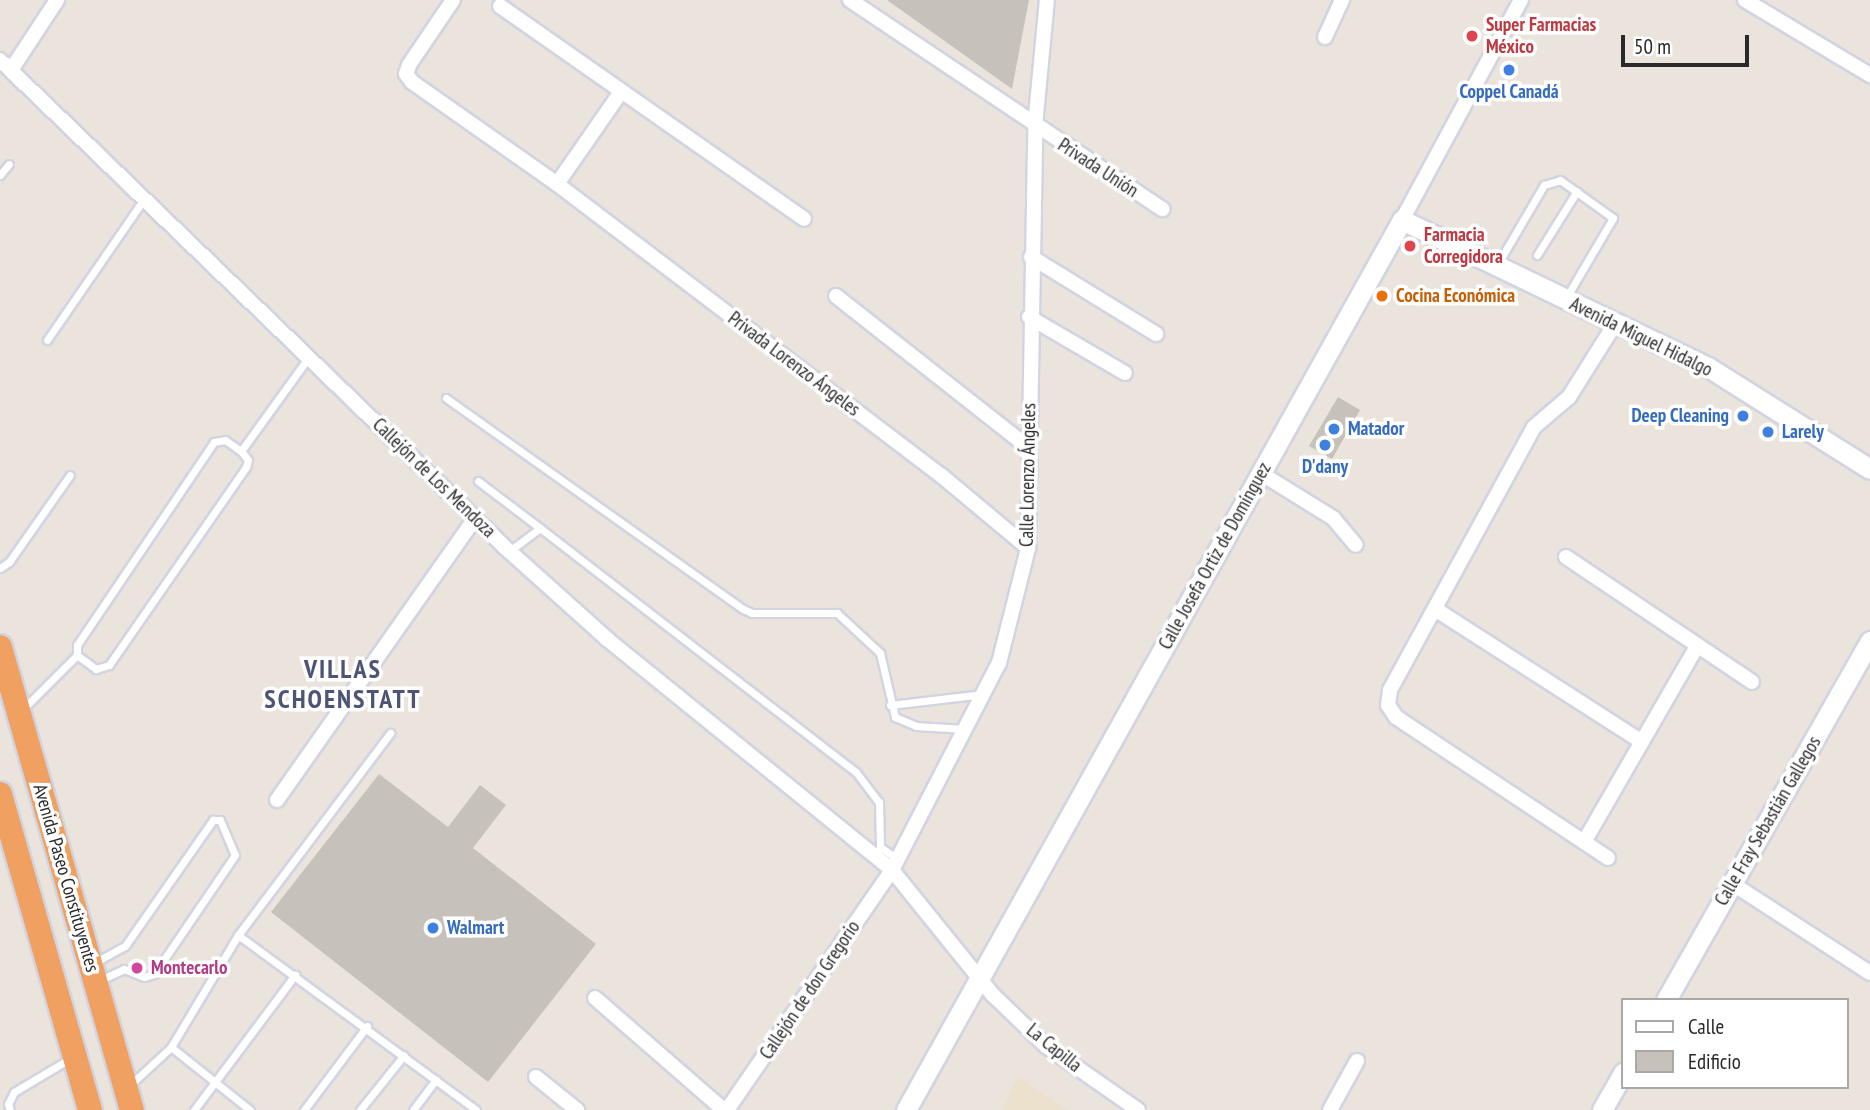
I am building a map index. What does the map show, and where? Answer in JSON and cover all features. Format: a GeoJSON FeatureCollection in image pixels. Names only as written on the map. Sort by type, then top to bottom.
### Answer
{"type":"FeatureCollection","features":[{"type":"Feature","properties":{"kind":"highway","name":"Avenida Paseo Constituyentes"},"geometry":{"type":"LineString","coordinates":[[0,647],[129,1100]]}},
{"type":"Feature","properties":{"kind":"highway","name":"Avenida Paseo Constituyentes"},"geometry":{"type":"LineString","coordinates":[[1,802],[90,1110]]}},
{"type":"Feature","properties":{"kind":"street"},"geometry":{"type":"LineString","coordinates":[[5,65],[57,0]]}},
{"type":"Feature","properties":{"kind":"street","name":"Privada Lorenzo Ángeles"},"geometry":{"type":"LineString","coordinates":[[453,0],[406,74],[557,184],[942,476],[1028,548]]}},
{"type":"Feature","properties":{"kind":"street","name":"Privada Unión"},"geometry":{"type":"LineString","coordinates":[[850,0],[1162,209]]}},
{"type":"Feature","properties":{"kind":"street","name":"Calle Lorenzo Ángeles"},"geometry":{"type":"LineString","coordinates":[[895,864],[999,663],[1028,548],[1029,317],[1035,126],[1047,0]]}},
{"type":"Feature","properties":{"kind":"street"},"geometry":{"type":"LineString","coordinates":[[1325,37],[1342,0]]}},
{"type":"Feature","properties":{"kind":"street","name":"Calle Josefa Ortiz de Domínguez"},"geometry":{"type":"LineString","coordinates":[[906,1110],[978,975],[1262,474],[1521,0]]}},
{"type":"Feature","properties":{"kind":"street"},"geometry":{"type":"LineString","coordinates":[[1745,0],[1870,75]]}},
{"type":"Feature","properties":{"kind":"street"},"geometry":{"type":"LineString","coordinates":[[500,6],[804,219]]}},
{"type":"Feature","properties":{"kind":"street","name":"Callejón de Los Mendoza"},"geometry":{"type":"LineString","coordinates":[[5,65],[509,551],[607,639],[895,864]]}},
{"type":"Feature","properties":{"kind":"street"},"geometry":{"type":"LineString","coordinates":[[557,184],[621,92]]}},
{"type":"Feature","properties":{"kind":"street","name":"Avenida Miguel Hidalgo"},"geometry":{"type":"LineString","coordinates":[[1402,220],[1708,368],[1870,469]]}},
{"type":"Feature","properties":{"kind":"street"},"geometry":{"type":"LineString","coordinates":[[1031,257],[1156,334]]}},
{"type":"Feature","properties":{"kind":"street"},"geometry":{"type":"LineString","coordinates":[[836,296],[1029,448]]}},
{"type":"Feature","properties":{"kind":"street"},"geometry":{"type":"LineString","coordinates":[[1029,317],[1125,373]]}},
{"type":"Feature","properties":{"kind":"street"},"geometry":{"type":"LineString","coordinates":[[1608,858],[1396,717],[1388,705],[1390,690],[1534,427],[1569,397],[1615,324]]}},
{"type":"Feature","properties":{"kind":"street"},"geometry":{"type":"LineString","coordinates":[[1262,474],[1333,518],[1356,545]]}},
{"type":"Feature","properties":{"kind":"street"},"geometry":{"type":"LineString","coordinates":[[278,800],[475,518]]}},
{"type":"Feature","properties":{"kind":"street"},"geometry":{"type":"LineString","coordinates":[[1566,557],[1752,682]]}},
{"type":"Feature","properties":{"kind":"street"},"geometry":{"type":"LineString","coordinates":[[1435,609],[1642,742]]}},
{"type":"Feature","properties":{"kind":"street","name":"Calle Fray Sebastián Gallegos"},"geometry":{"type":"LineString","coordinates":[[1667,998],[1870,641]]}},
{"type":"Feature","properties":{"kind":"street"},"geometry":{"type":"LineString","coordinates":[[1584,842],[1697,646]]}},
{"type":"Feature","properties":{"kind":"street"},"geometry":{"type":"LineString","coordinates":[[895,864],[978,975]]}},
{"type":"Feature","properties":{"kind":"street","name":"Callejón de don Gregorio"},"geometry":{"type":"LineString","coordinates":[[726,1110],[895,864]]}},
{"type":"Feature","properties":{"kind":"street"},"geometry":{"type":"LineString","coordinates":[[1733,884],[1870,973]]}},
{"type":"Feature","properties":{"kind":"street","name":"La Capilla"},"geometry":{"type":"LineString","coordinates":[[978,975],[1046,1046],[1138,1110]]}},
{"type":"Feature","properties":{"kind":"street"},"geometry":{"type":"LineString","coordinates":[[595,998],[726,1110]]}},
{"type":"Feature","properties":{"kind":"street"},"geometry":{"type":"LineString","coordinates":[[1330,1110],[1357,1061]]}},
{"type":"Feature","properties":{"kind":"street"},"geometry":{"type":"LineString","coordinates":[[1602,1110],[1622,1075]]}},
{"type":"Feature","properties":{"kind":"street"},"geometry":{"type":"LineString","coordinates":[[536,1077],[577,1110]]}},
{"type":"Feature","properties":{"kind":"lane"},"geometry":{"type":"LineString","coordinates":[[0,175],[9,164]]}},
{"type":"Feature","properties":{"kind":"lane"},"geometry":{"type":"LineString","coordinates":[[1496,266],[1544,185],[1559,180],[1613,218],[1565,300]]}},
{"type":"Feature","properties":{"kind":"lane"},"geometry":{"type":"LineString","coordinates":[[1537,255],[1577,191]]}},
{"type":"Feature","properties":{"kind":"lane"},"geometry":{"type":"LineString","coordinates":[[47,340],[144,198]]}},
{"type":"Feature","properties":{"kind":"lane"},"geometry":{"type":"LineString","coordinates":[[241,451],[309,356]]}},
{"type":"Feature","properties":{"kind":"lane"},"geometry":{"type":"LineString","coordinates":[[446,398],[743,609],[752,613],[837,613],[880,653],[890,705],[902,722],[965,729]]}},
{"type":"Feature","properties":{"kind":"lane"},"geometry":{"type":"LineString","coordinates":[[20,715],[34,694],[77,655],[77,645],[214,442],[225,440],[241,451],[248,460],[246,467],[109,665],[96,669],[77,655]]}},
{"type":"Feature","properties":{"kind":"lane"},"geometry":{"type":"LineString","coordinates":[[0,568],[9,562],[70,475]]}},
{"type":"Feature","properties":{"kind":"lane"},"geometry":{"type":"LineString","coordinates":[[478,481],[856,772],[879,802],[880,847],[895,864]]}},
{"type":"Feature","properties":{"kind":"lane"},"geometry":{"type":"LineString","coordinates":[[509,551],[540,528]]}},
{"type":"Feature","properties":{"kind":"lane"},"geometry":{"type":"LineString","coordinates":[[890,705],[983,694]]}},
{"type":"Feature","properties":{"kind":"lane"},"geometry":{"type":"LineString","coordinates":[[129,1100],[170,1047],[239,935],[390,733]]}},
{"type":"Feature","properties":{"kind":"lane"},"geometry":{"type":"LineString","coordinates":[[213,820],[220,820],[236,855],[154,974],[144,977],[119,970],[93,974],[125,946],[213,820]]}},
{"type":"Feature","properties":{"kind":"lane"},"geometry":{"type":"LineString","coordinates":[[239,935],[367,1026],[475,1110]]}},
{"type":"Feature","properties":{"kind":"lane"},"geometry":{"type":"LineString","coordinates":[[194,1110],[295,975]]}},
{"type":"Feature","properties":{"kind":"lane"},"geometry":{"type":"LineString","coordinates":[[304,1110],[367,1026]]}},
{"type":"Feature","properties":{"kind":"lane"},"geometry":{"type":"LineString","coordinates":[[170,1047],[250,1110]]}},
{"type":"Feature","properties":{"kind":"lane"},"geometry":{"type":"LineString","coordinates":[[359,1110],[404,1055]]}},
{"type":"Feature","properties":{"kind":"lane"},"geometry":{"type":"LineString","coordinates":[[10,1110],[15,1091],[75,1056]]}},
{"type":"Feature","properties":{"kind":"lane"},"geometry":{"type":"LineString","coordinates":[[413,1110],[436,1080]]}},
{"type":"Feature","properties":{"kind":"shaded area"},"geometry":{"type":"Polygon","coordinates":[[[1018,1077],[1068,1110],[1002,1110],[1018,1077]]]}},
{"type":"Feature","properties":{"kind":"building"},"geometry":{"type":"Polygon","coordinates":[[[887,0],[1029,0],[1012,89],[887,0]]]}},
{"type":"Feature","properties":{"kind":"building"},"geometry":{"type":"Polygon","coordinates":[[[1338,397],[1360,410],[1332,459],[1309,446],[1338,397]]]}},
{"type":"Feature","properties":{"kind":"building","name":"Walmart"},"geometry":{"type":"Polygon","coordinates":[[[379,774],[448,827],[480,785],[506,805],[473,848],[596,944],[488,1082],[271,912],[379,774]]]}},
{"type":"Feature","properties":{"kind":"place","name":"Super Farmacias México"},"geometry":{"type":"Point","coordinates":[1472,36]}},
{"type":"Feature","properties":{"kind":"place","name":"Coppel Canadá"},"geometry":{"type":"Point","coordinates":[1509,70]}},
{"type":"Feature","properties":{"kind":"place","name":"Farmacia Corregidora"},"geometry":{"type":"Point","coordinates":[1410,246]}},
{"type":"Feature","properties":{"kind":"place","name":"Cocina Económica"},"geometry":{"type":"Point","coordinates":[1382,296]}},
{"type":"Feature","properties":{"kind":"place","name":"Deep Cleaning"},"geometry":{"type":"Point","coordinates":[1743,416]}},
{"type":"Feature","properties":{"kind":"place","name":"Matador"},"geometry":{"type":"Point","coordinates":[1334,429]}},
{"type":"Feature","properties":{"kind":"place","name":"Larely"},"geometry":{"type":"Point","coordinates":[1768,432]}},
{"type":"Feature","properties":{"kind":"place","name":"D'dany"},"geometry":{"type":"Point","coordinates":[1325,445]}},
{"type":"Feature","properties":{"kind":"place","name":"Walmart"},"geometry":{"type":"Point","coordinates":[433,928]}},
{"type":"Feature","properties":{"kind":"place","name":"Montecarlo"},"geometry":{"type":"Point","coordinates":[137,968]}},
{"type":"Feature","properties":{"kind":"district","name":"VILLAS SCHOENSTATT"},"geometry":{"type":"Point","coordinates":[343,684]}}]}
